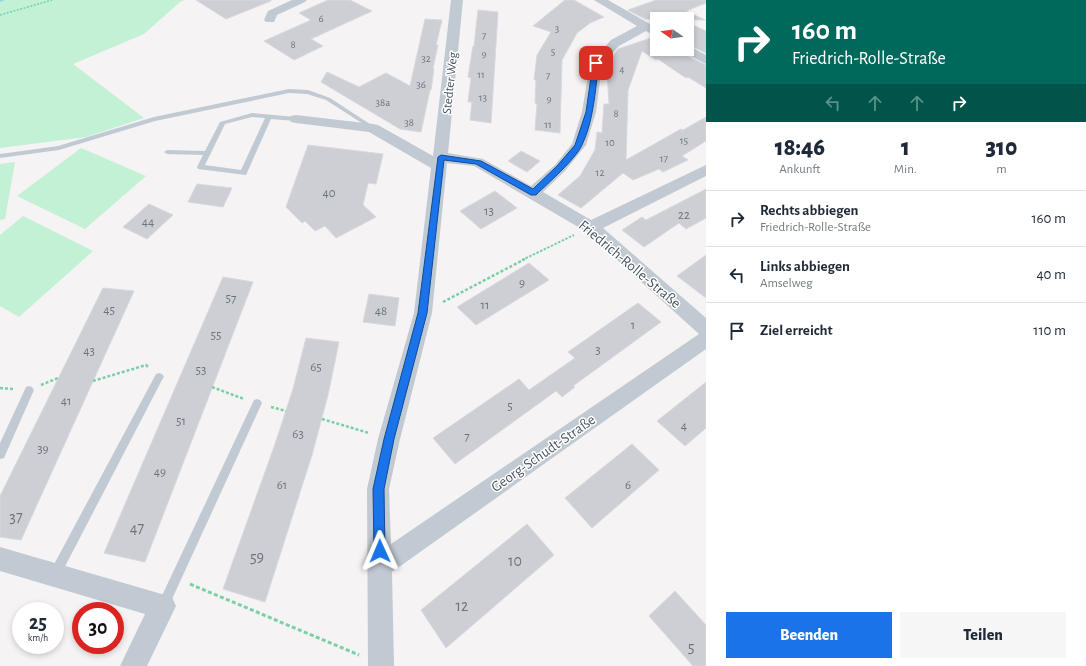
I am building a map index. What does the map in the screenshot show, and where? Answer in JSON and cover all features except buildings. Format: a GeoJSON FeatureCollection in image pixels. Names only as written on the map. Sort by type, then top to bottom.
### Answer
{"type":"FeatureCollection","features":[{"type":"Feature","properties":{"kind":"street"},"geometry":{"type":"LineString","coordinates":[[270,20],[272,13],[301,0]]}},
{"type":"Feature","properties":{"kind":"street","name":"Stedter Weg"},"geometry":{"type":"LineString","coordinates":[[381,665],[378,489],[389,439],[423,313],[458,0]]}},
{"type":"Feature","properties":{"kind":"street"},"geometry":{"type":"LineString","coordinates":[[600,0],[650,28]]}},
{"type":"Feature","properties":{"kind":"street"},"geometry":{"type":"LineString","coordinates":[[612,7],[624,2]]}},
{"type":"Feature","properties":{"kind":"street"},"geometry":{"type":"LineString","coordinates":[[533,193],[560,168],[579,145],[589,112],[596,63],[615,43],[650,30]]}},
{"type":"Feature","properties":{"kind":"street"},"geometry":{"type":"LineString","coordinates":[[694,53],[706,60]]}},
{"type":"Feature","properties":{"kind":"street"},"geometry":{"type":"LineString","coordinates":[[296,118],[374,128],[441,162]]}},
{"type":"Feature","properties":{"kind":"street","name":"Friedrich-Rolle-Straße"},"geometry":{"type":"LineString","coordinates":[[441,162],[478,162],[591,227],[706,329]]}},
{"type":"Feature","properties":{"kind":"street"},"geometry":{"type":"LineString","coordinates":[[591,227],[706,170]]}},
{"type":"Feature","properties":{"kind":"street","name":"Georg-Schudt-Straße"},"geometry":{"type":"LineString","coordinates":[[380,566],[706,339]]}},
{"type":"Feature","properties":{"kind":"street"},"geometry":{"type":"LineString","coordinates":[[0,559],[163,606],[133,666]]}},
{"type":"Feature","properties":{"kind":"lane"},"geometry":{"type":"LineString","coordinates":[[0,156],[59,148],[154,119],[289,91],[308,92],[328,99],[374,128]]}},
{"type":"Feature","properties":{"kind":"lane"},"geometry":{"type":"LineString","coordinates":[[269,116],[243,173],[201,167],[222,124],[252,115],[269,116],[296,118]]}},
{"type":"Feature","properties":{"kind":"lane"},"geometry":{"type":"LineString","coordinates":[[167,152],[208,153]]}},
{"type":"Feature","properties":{"kind":"lane"},"geometry":{"type":"LineString","coordinates":[[55,574],[159,377]]}},
{"type":"Feature","properties":{"kind":"lane"},"geometry":{"type":"LineString","coordinates":[[0,454],[29,390]]}},
{"type":"Feature","properties":{"kind":"lane"},"geometry":{"type":"LineString","coordinates":[[163,606],[257,403]]}},
{"type":"Feature","properties":{"kind":"path"},"geometry":{"type":"LineString","coordinates":[[0,15],[52,0]]}},
{"type":"Feature","properties":{"kind":"path"},"geometry":{"type":"LineString","coordinates":[[423,313],[511,266],[591,227]]}},
{"type":"Feature","properties":{"kind":"path"},"geometry":{"type":"LineString","coordinates":[[93,381],[146,366],[159,377]]}},
{"type":"Feature","properties":{"kind":"path"},"geometry":{"type":"LineString","coordinates":[[322,420],[389,439]]}},
{"type":"Feature","properties":{"kind":"path"},"geometry":{"type":"LineString","coordinates":[[176,578],[381,665]]}},
{"type":"Feature","properties":{"kind":"green space"},"geometry":{"type":"Polygon","coordinates":[[[0,0],[185,0],[180,2],[144,34],[73,64],[144,118],[86,137],[0,148],[0,0]]]}},
{"type":"Feature","properties":{"kind":"green space"},"geometry":{"type":"Polygon","coordinates":[[[81,148],[146,176],[85,229],[17,196],[81,148]]]}},
{"type":"Feature","properties":{"kind":"green space"},"geometry":{"type":"Polygon","coordinates":[[[15,162],[5,219],[0,220],[0,164],[15,162]]]}},
{"type":"Feature","properties":{"kind":"green space"},"geometry":{"type":"Polygon","coordinates":[[[23,216],[93,251],[19,317],[0,306],[0,235],[23,216]]]}},
{"type":"Feature","properties":{"kind":"route"},"geometry":{"type":"LineString","coordinates":[[380,551],[378,489],[389,439],[423,313],[441,157],[478,162],[533,193],[560,168],[579,145],[589,112],[596,63]]}}]}
